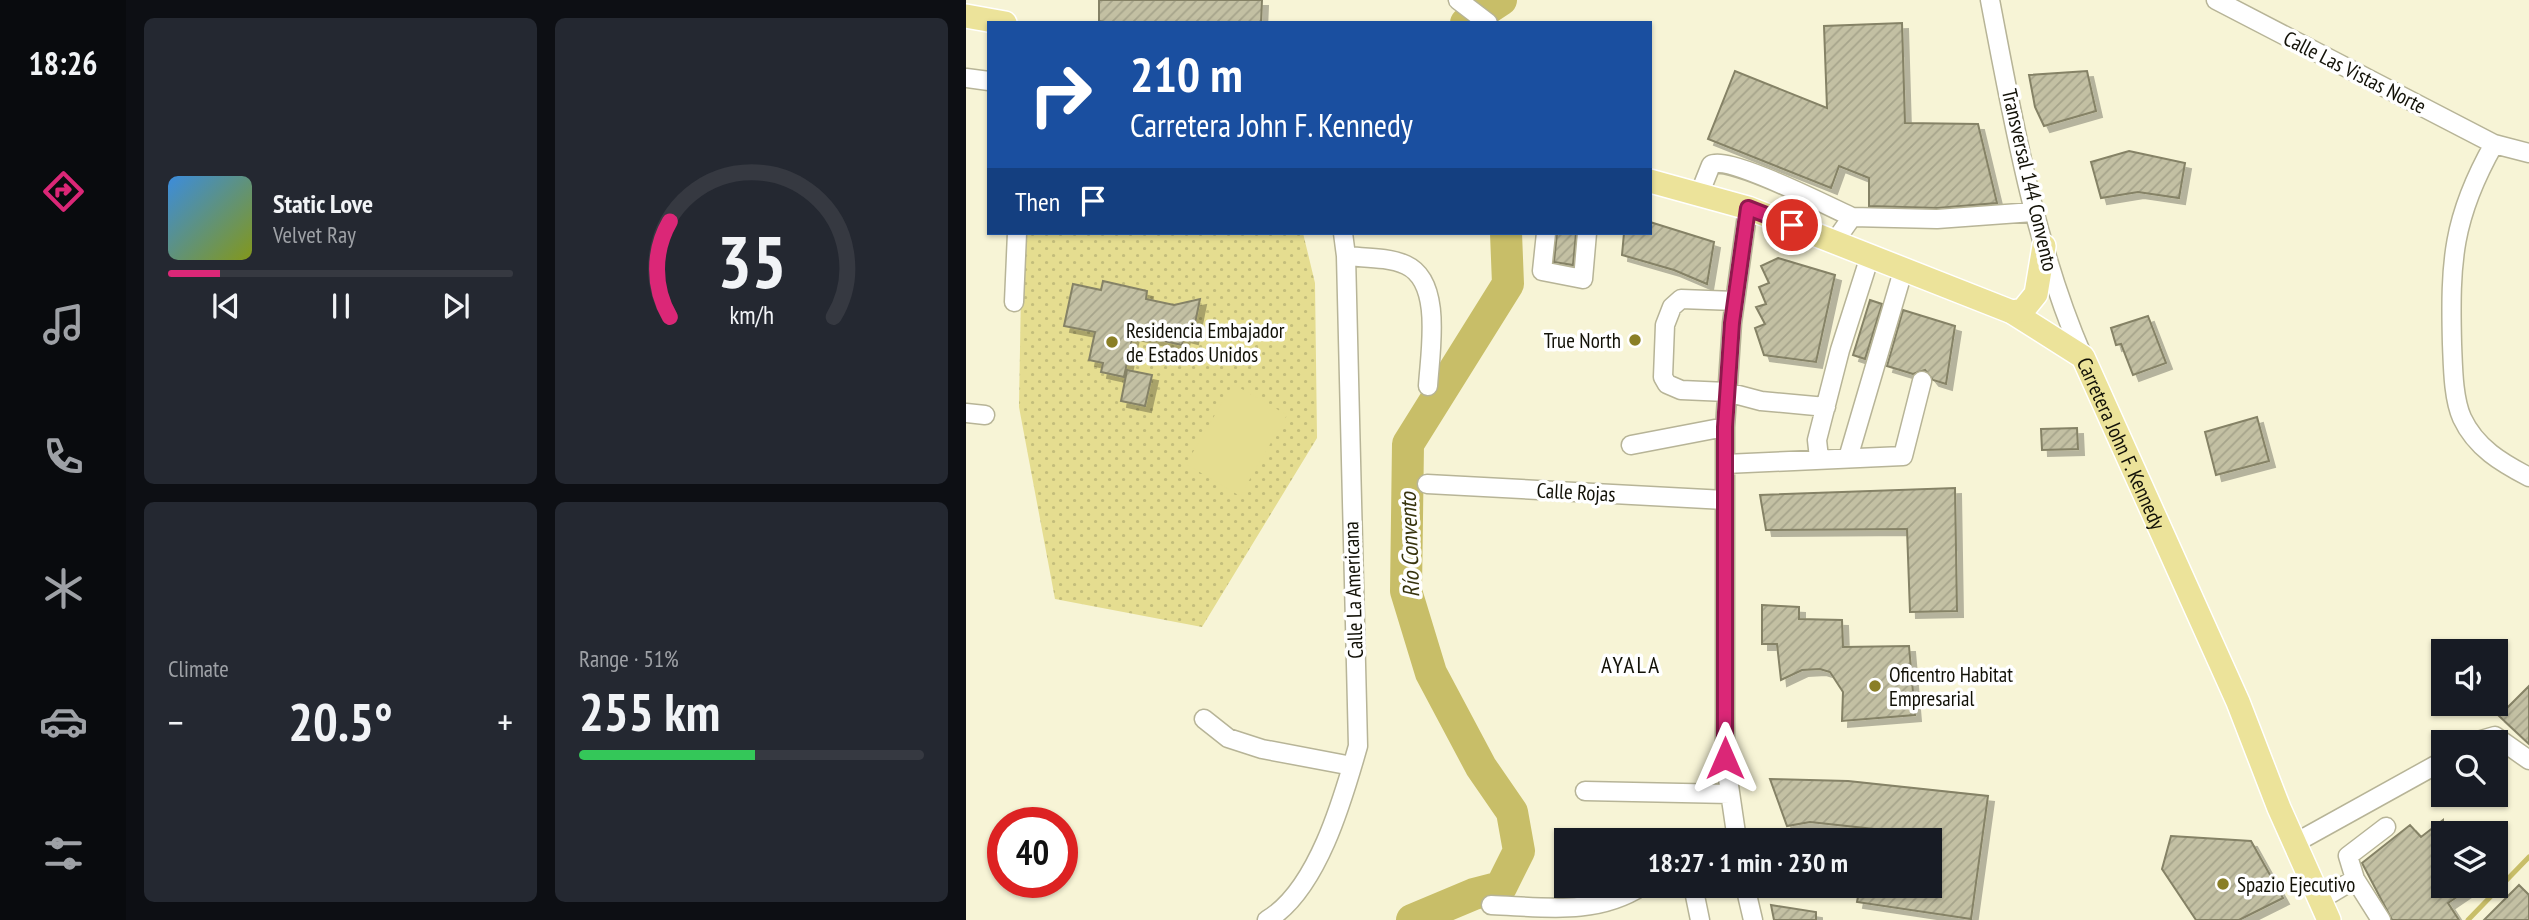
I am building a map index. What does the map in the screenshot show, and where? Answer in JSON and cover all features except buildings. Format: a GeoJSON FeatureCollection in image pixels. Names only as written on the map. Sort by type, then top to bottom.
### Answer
{"type":"FeatureCollection","features":[{"type":"Feature","properties":{"kind":"main road"},"geometry":{"type":"LineString","coordinates":[[966,16],[994,21]]}},
{"type":"Feature","properties":{"kind":"main road","name":"Carretera John F. Kennedy"},"geometry":{"type":"LineString","coordinates":[[1652,182],[1748,208],[2012,312],[2083,357],[2238,702],[2325,910]]}},
{"type":"Feature","properties":{"kind":"main road"},"geometry":{"type":"LineString","coordinates":[[2012,312],[2023,310],[2036,294],[2044,246]]}},
{"type":"Feature","properties":{"kind":"street"},"geometry":{"type":"LineString","coordinates":[[1458,0],[1485,21]]}},
{"type":"Feature","properties":{"kind":"street","name":"Transversal 144 Convento"},"geometry":{"type":"LineString","coordinates":[[1990,0],[2033,212],[2062,309],[2083,357]]}},
{"type":"Feature","properties":{"kind":"street","name":"Calle Las Vistas Norte"},"geometry":{"type":"LineString","coordinates":[[2216,0],[2494,144],[2529,153]]}},
{"type":"Feature","properties":{"kind":"street"},"geometry":{"type":"LineString","coordinates":[[966,78],[987,81]]}},
{"type":"Feature","properties":{"kind":"street"},"geometry":{"type":"LineString","coordinates":[[2494,144],[2480,169],[2463,212],[2452,255],[2453,364],[2462,417],[2477,440],[2496,460],[2529,477]]}},
{"type":"Feature","properties":{"kind":"street"},"geometry":{"type":"LineString","coordinates":[[1699,195],[1711,165],[1722,163],[1788,186],[1852,217],[1937,219],[2033,212]]}},
{"type":"Feature","properties":{"kind":"street"},"geometry":{"type":"LineString","coordinates":[[1735,828],[1725,758],[1725,464],[1727,392],[1735,301],[1748,208]]}},
{"type":"Feature","properties":{"kind":"street"},"geometry":{"type":"LineString","coordinates":[[1835,241],[1852,217]]}},
{"type":"Feature","properties":{"kind":"street"},"geometry":{"type":"LineString","coordinates":[[1014,302],[1017,235]]}},
{"type":"Feature","properties":{"kind":"street","name":"Calle La Americana"},"geometry":{"type":"LineString","coordinates":[[1267,920],[1283,911],[1313,865],[1337,814],[1358,746],[1346,256],[1343,235]]}},
{"type":"Feature","properties":{"kind":"street"},"geometry":{"type":"LineString","coordinates":[[1546,235],[1542,271],[1583,279],[1587,235]]}},
{"type":"Feature","properties":{"kind":"street"},"geometry":{"type":"LineString","coordinates":[[1346,256],[1406,265],[1423,278],[1429,294],[1431,329],[1428,386]]}},
{"type":"Feature","properties":{"kind":"street"},"geometry":{"type":"LineString","coordinates":[[1819,458],[1817,440],[1840,351],[1870,256]]}},
{"type":"Feature","properties":{"kind":"street"},"geometry":{"type":"LineString","coordinates":[[1848,458],[1903,271]]}},
{"type":"Feature","properties":{"kind":"street"},"geometry":{"type":"LineString","coordinates":[[1735,301],[1681,299],[1672,307],[1665,326],[1662,349],[1663,377],[1667,384],[1681,390],[1727,392],[1761,401],[1826,407]]}},
{"type":"Feature","properties":{"kind":"street"},"geometry":{"type":"LineString","coordinates":[[1725,464],[1903,456],[1922,381]]}},
{"type":"Feature","properties":{"kind":"street"},"geometry":{"type":"LineString","coordinates":[[1631,445],[1726,421],[1761,401]]}},
{"type":"Feature","properties":{"kind":"street"},"geometry":{"type":"LineString","coordinates":[[966,413],[985,415]]}},
{"type":"Feature","properties":{"kind":"street","name":"Calle Rojas"},"geometry":{"type":"LineString","coordinates":[[1427,484],[1725,499]]}},
{"type":"Feature","properties":{"kind":"street"},"geometry":{"type":"LineString","coordinates":[[1204,719],[1228,738],[1262,749],[1352,766]]}},
{"type":"Feature","properties":{"kind":"street"},"geometry":{"type":"LineString","coordinates":[[2508,745],[2529,760]]}},
{"type":"Feature","properties":{"kind":"street"},"geometry":{"type":"LineString","coordinates":[[2295,843],[2431,768]]}},
{"type":"Feature","properties":{"kind":"street"},"geometry":{"type":"LineString","coordinates":[[1585,791],[1730,794]]}},
{"type":"Feature","properties":{"kind":"street"},"geometry":{"type":"LineString","coordinates":[[2381,920],[2355,879],[2348,856],[2386,827]]}},
{"type":"Feature","properties":{"kind":"street"},"geometry":{"type":"LineString","coordinates":[[2325,910],[2355,879]]}},
{"type":"Feature","properties":{"kind":"street"},"geometry":{"type":"LineString","coordinates":[[1490,905],[1563,908],[1596,905],[1620,898]]}},
{"type":"Feature","properties":{"kind":"street"},"geometry":{"type":"LineString","coordinates":[[1695,898],[1700,920]]}},
{"type":"Feature","properties":{"kind":"street"},"geometry":{"type":"LineString","coordinates":[[1748,898],[1753,920]]}},
{"type":"Feature","properties":{"kind":"shaded area"},"geometry":{"type":"Polygon","coordinates":[[[1022,235],[1303,235],[1315,283],[1317,438],[1202,627],[1055,599],[1019,407],[1022,235]],[[1103,281],[1101,290],[1073,284],[1064,325],[1095,332],[1089,360],[1103,363],[1101,372],[1126,378],[1121,401],[1145,406],[1152,375],[1125,369],[1133,334],[1191,338],[1200,300],[1174,305],[1146,299],[1147,291],[1103,281]]]}},
{"type":"Feature","properties":{"kind":"shaded area"},"geometry":{"type":"Polygon","coordinates":[[[1233,384],[1287,415],[1240,496],[1186,464],[1233,384]]]}},
{"type":"Feature","properties":{"kind":"waterway","name":"Río Convento"},"geometry":{"type":"LineString","coordinates":[[1469,21],[1501,0]]}},
{"type":"Feature","properties":{"kind":"waterway","name":"Río Convento"},"geometry":{"type":"LineString","coordinates":[[1412,920],[1474,894],[1501,887],[1519,851],[1512,812],[1481,767],[1431,673],[1406,591],[1408,444],[1508,284],[1506,235]]}},
{"type":"Feature","properties":{"kind":"waterway"},"geometry":{"type":"LineString","coordinates":[[2468,920],[2529,857]]}},
{"type":"Feature","properties":{"kind":"place","name":"True North"},"geometry":{"type":"Point","coordinates":[1635,340]}},
{"type":"Feature","properties":{"kind":"place","name":"Residencia Embajador de Estados Unidos"},"geometry":{"type":"Point","coordinates":[1112,342]}},
{"type":"Feature","properties":{"kind":"place","name":"Oficentro Habitat Empresarial"},"geometry":{"type":"Point","coordinates":[1875,686]}},
{"type":"Feature","properties":{"kind":"place","name":"Spazio Ejecutivo"},"geometry":{"type":"Point","coordinates":[2223,884]}},
{"type":"Feature","properties":{"kind":"district","name":"AYALA"},"geometry":{"type":"Point","coordinates":[1631,664]}},
{"type":"Feature","properties":{"kind":"route"},"geometry":{"type":"LineString","coordinates":[[1725,758],[1725,427],[1732,323],[1748,208],[1792,225]]}}]}
